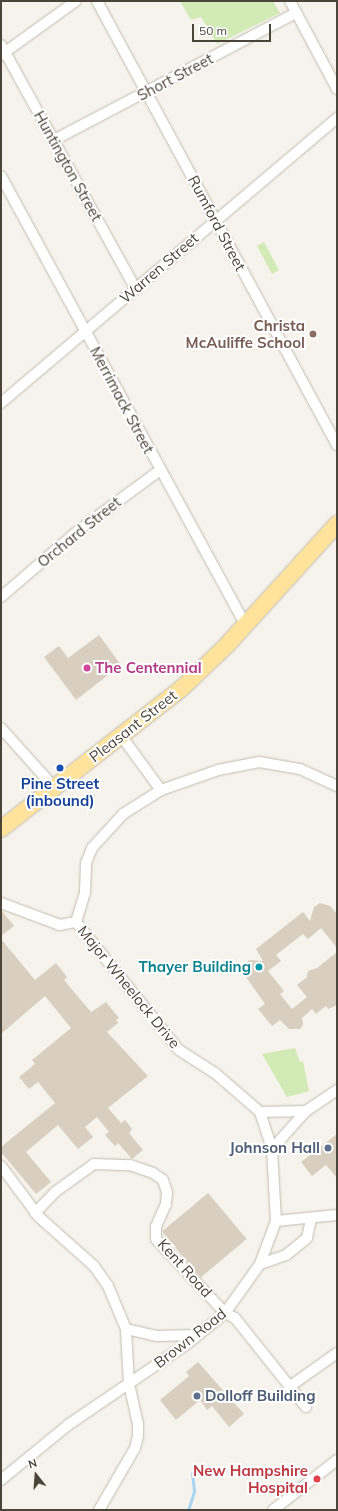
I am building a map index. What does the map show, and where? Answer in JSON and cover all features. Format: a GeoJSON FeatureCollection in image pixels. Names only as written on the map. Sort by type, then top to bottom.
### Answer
{"type":"FeatureCollection","features":[{"type":"Feature","properties":{"kind":"main road","name":"Pleasant Street"},"geometry":{"type":"LineString","coordinates":[[1,828],[122,737],[182,688],[246,624],[337,524]]}},
{"type":"Feature","properties":{"kind":"street"},"geometry":{"type":"LineString","coordinates":[[2,51],[76,1]]}},
{"type":"Feature","properties":{"kind":"street","name":"Rumford Street"},"geometry":{"type":"LineString","coordinates":[[97,1],[337,445]]}},
{"type":"Feature","properties":{"kind":"street"},"geometry":{"type":"LineString","coordinates":[[290,1],[337,89]]}},
{"type":"Feature","properties":{"kind":"street","name":"Short Street"},"geometry":{"type":"LineString","coordinates":[[54,140],[296,13]]}},
{"type":"Feature","properties":{"kind":"street","name":"Huntington Street"},"geometry":{"type":"LineString","coordinates":[[2,51],[54,140],[135,288]]}},
{"type":"Feature","properties":{"kind":"street","name":"Warren Street"},"geometry":{"type":"LineString","coordinates":[[1,403],[337,118]]}},
{"type":"Feature","properties":{"kind":"street","name":"Merrimack Street"},"geometry":{"type":"LineString","coordinates":[[1,176],[85,333],[246,624]]}},
{"type":"Feature","properties":{"kind":"street","name":"Orchard Street"},"geometry":{"type":"LineString","coordinates":[[1,597],[79,530],[160,470]]}},
{"type":"Feature","properties":{"kind":"street"},"geometry":{"type":"LineString","coordinates":[[1,728],[54,787]]}},
{"type":"Feature","properties":{"kind":"street"},"geometry":{"type":"LineString","coordinates":[[122,737],[161,790]]}},
{"type":"Feature","properties":{"kind":"street","name":"Major Wheelock Drive"},"geometry":{"type":"LineString","coordinates":[[260,1112],[215,1073],[179,1050],[76,922],[85,892],[86,863],[92,848],[123,814],[161,790],[218,770],[259,762],[300,769],[337,786]]}},
{"type":"Feature","properties":{"kind":"street"},"geometry":{"type":"LineString","coordinates":[[1,903],[60,925],[76,922]]}},
{"type":"Feature","properties":{"kind":"street"},"geometry":{"type":"LineString","coordinates":[[272,1148],[306,1111],[337,1090]]}},
{"type":"Feature","properties":{"kind":"street"},"geometry":{"type":"LineString","coordinates":[[260,1112],[306,1111]]}},
{"type":"Feature","properties":{"kind":"street","name":"Brown Road"},"geometry":{"type":"LineString","coordinates":[[1,1480],[68,1425],[198,1335],[225,1313],[260,1264],[276,1221],[272,1148],[260,1112]]}},
{"type":"Feature","properties":{"kind":"street","name":"Kent Road"},"geometry":{"type":"LineString","coordinates":[[35,1213],[55,1192],[94,1164],[130,1165],[153,1173],[163,1180],[167,1192],[166,1204],[156,1226],[156,1239],[225,1313]]}},
{"type":"Feature","properties":{"kind":"street"},"geometry":{"type":"LineString","coordinates":[[1,1166],[35,1213],[94,1266],[108,1286],[126,1329],[129,1384],[138,1424],[138,1436],[135,1448],[100,1510]]}},
{"type":"Feature","properties":{"kind":"street"},"geometry":{"type":"LineString","coordinates":[[276,1221],[311,1219],[337,1215]]}},
{"type":"Feature","properties":{"kind":"street"},"geometry":{"type":"LineString","coordinates":[[260,1264],[286,1255],[307,1238],[311,1219]]}},
{"type":"Feature","properties":{"kind":"street"},"geometry":{"type":"LineString","coordinates":[[225,1313],[235,1318],[306,1407]]}},
{"type":"Feature","properties":{"kind":"street"},"geometry":{"type":"LineString","coordinates":[[126,1329],[150,1336],[198,1335]]}},
{"type":"Feature","properties":{"kind":"street"},"geometry":{"type":"LineString","coordinates":[[289,1386],[337,1353]]}},
{"type":"Feature","properties":{"kind":"street"},"geometry":{"type":"LineString","coordinates":[[273,1510],[337,1460]]}},
{"type":"Feature","properties":{"kind":"green space"},"geometry":{"type":"Polygon","coordinates":[[[180,1],[273,1],[280,13],[217,44],[201,17],[191,20],[180,1]]]}},
{"type":"Feature","properties":{"kind":"green space"},"geometry":{"type":"Polygon","coordinates":[[[264,242],[279,270],[272,274],[257,246],[264,242]]]}},
{"type":"Feature","properties":{"kind":"green space"},"geometry":{"type":"Polygon","coordinates":[[[295,1048],[300,1062],[303,1061],[309,1091],[287,1097],[262,1054],[295,1048]]]}},
{"type":"Feature","properties":{"kind":"building"},"geometry":{"type":"Polygon","coordinates":[[[99,635],[121,665],[76,700],[44,657],[59,646],[68,658],[99,635]]]}},
{"type":"Feature","properties":{"kind":"building","name":"Thayer Building"},"geometry":{"type":"Polygon","coordinates":[[[320,903],[330,906],[337,914],[337,948],[321,928],[308,939],[303,934],[276,955],[281,961],[268,971],[284,991],[280,994],[292,1009],[307,997],[297,985],[307,977],[308,971],[317,968],[337,952],[337,1005],[328,1009],[326,1006],[316,1014],[312,1009],[302,1018],[303,1025],[300,1029],[289,1029],[280,1020],[272,1026],[258,1009],[265,1004],[246,977],[244,966],[249,960],[263,961],[256,949],[303,912],[310,921],[314,907],[320,903]]]}},
{"type":"Feature","properties":{"kind":"building"},"geometry":{"type":"Polygon","coordinates":[[[1,910],[14,926],[1,936],[1,910]]]}},
{"type":"Feature","properties":{"kind":"building"},"geometry":{"type":"Polygon","coordinates":[[[1,939],[35,980],[56,963],[67,977],[64,980],[91,1012],[106,1002],[119,1018],[116,1020],[118,1023],[107,1032],[148,1076],[108,1108],[121,1123],[125,1120],[132,1129],[129,1133],[143,1150],[132,1159],[118,1143],[115,1146],[105,1135],[109,1132],[97,1117],[85,1127],[93,1137],[78,1149],[58,1125],[26,1152],[51,1182],[36,1194],[1,1152],[1,1147],[55,1103],[38,1082],[29,1089],[19,1077],[35,1064],[32,1060],[71,1028],[45,996],[1,1034],[1,939]]]}},
{"type":"Feature","properties":{"kind":"building","name":"Johnson Hall"},"geometry":{"type":"Polygon","coordinates":[[[337,1134],[337,1178],[326,1165],[312,1176],[301,1162],[337,1134]]]}},
{"type":"Feature","properties":{"kind":"building"},"geometry":{"type":"Polygon","coordinates":[[[208,1193],[247,1239],[201,1278],[162,1232],[208,1193]]]}},
{"type":"Feature","properties":{"kind":"building","name":"Dolloff Building"},"geometry":{"type":"Polygon","coordinates":[[[198,1362],[244,1414],[229,1427],[212,1406],[207,1410],[200,1400],[176,1420],[160,1400],[189,1376],[186,1372],[198,1362]]]}},
{"type":"Feature","properties":{"kind":"waterway"},"geometry":{"type":"LineString","coordinates":[[188,1510],[194,1491],[192,1473]]}},
{"type":"Feature","properties":{"kind":"place","name":"Christa McAuliffe School"},"geometry":{"type":"Point","coordinates":[313,334]}},
{"type":"Feature","properties":{"kind":"place","name":"The Centennial"},"geometry":{"type":"Point","coordinates":[87,668]}},
{"type":"Feature","properties":{"kind":"place","name":"Pine Street (inbound)"},"geometry":{"type":"Point","coordinates":[60,768]}},
{"type":"Feature","properties":{"kind":"place","name":"Thayer Building"},"geometry":{"type":"Point","coordinates":[259,967]}},
{"type":"Feature","properties":{"kind":"place","name":"Johnson Hall"},"geometry":{"type":"Point","coordinates":[328,1148]}},
{"type":"Feature","properties":{"kind":"place","name":"Dolloff Building"},"geometry":{"type":"Point","coordinates":[197,1396]}},
{"type":"Feature","properties":{"kind":"place","name":"New Hampshire Hospital"},"geometry":{"type":"Point","coordinates":[317,1479]}}]}
